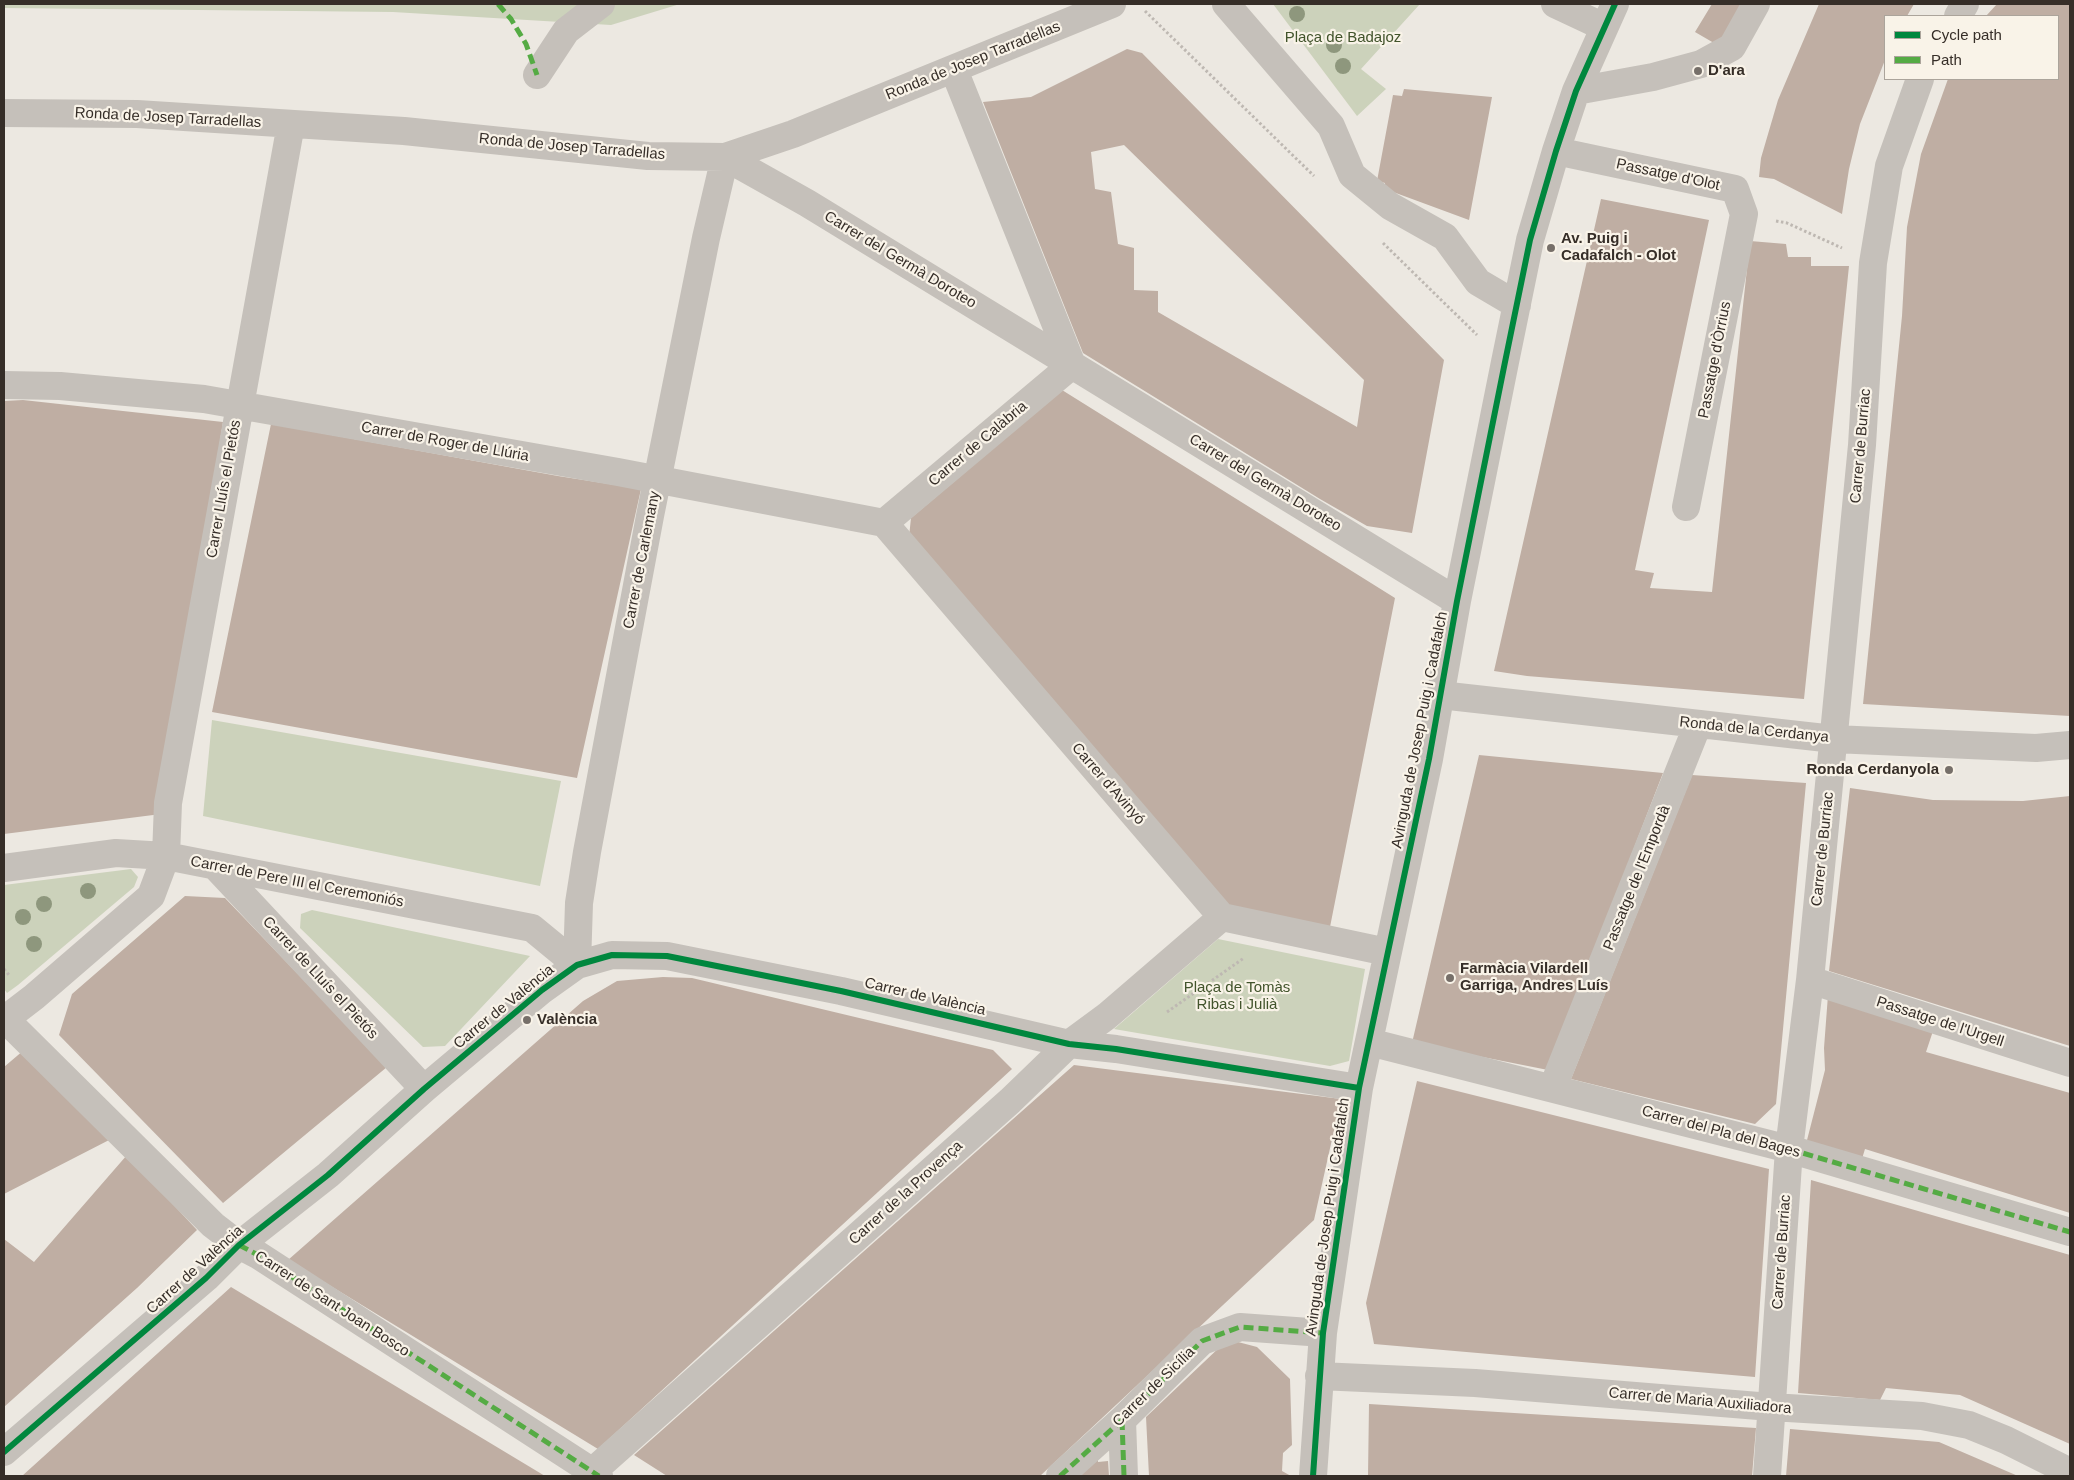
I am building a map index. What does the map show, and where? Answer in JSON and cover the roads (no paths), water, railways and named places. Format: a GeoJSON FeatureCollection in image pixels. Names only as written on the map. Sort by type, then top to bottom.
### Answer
{"type":"FeatureCollection","features":[{"type":"Feature","properties":{"kind":"street"},"geometry":{"type":"LineString","coordinates":[[537,74],[566,30],[601,4]]}},
{"type":"Feature","properties":{"kind":"street","name":"Ronda de Josep Tarradellas"},"geometry":{"type":"LineString","coordinates":[[4,113],[137,114],[404,131],[648,156],[726,157],[793,134],[1112,4]]}},
{"type":"Feature","properties":{"kind":"street"},"geometry":{"type":"LineString","coordinates":[[1226,4],[1331,126],[1352,175],[1390,206],[1445,236],[1478,282],[1517,305]]}},
{"type":"Feature","properties":{"kind":"street"},"geometry":{"type":"LineString","coordinates":[[1555,4],[1609,15]]}},
{"type":"Feature","properties":{"kind":"street"},"geometry":{"type":"LineString","coordinates":[[1576,91],[1653,77],[1701,64],[1732,47],[1756,4]]}},
{"type":"Feature","properties":{"kind":"street"},"geometry":{"type":"LineString","coordinates":[[1959,15],[1965,4]]}},
{"type":"Feature","properties":{"kind":"street","name":"Avinguda de Josep Puig i Cadafalch"},"geometry":{"type":"LineString","coordinates":[[1313,1476],[1322,1333],[1359,1088],[1429,759],[1457,601],[1530,240],[1576,91],[1609,15]]}},
{"type":"Feature","properties":{"kind":"street"},"geometry":{"type":"LineString","coordinates":[[954,70],[1072,365]]}},
{"type":"Feature","properties":{"kind":"street","name":"Carrer de Burriac"},"geometry":{"type":"LineString","coordinates":[[1767,1476],[1789,1149],[1810,980],[1834,739],[1862,445],[1874,263],[1889,166],[1920,80]]}},
{"type":"Feature","properties":{"kind":"street","name":"Carrer Lluís el Pietós"},"geometry":{"type":"LineString","coordinates":[[4,1019],[34,998],[151,896],[166,856],[168,803],[291,124]]}},
{"type":"Feature","properties":{"kind":"street","name":"Passatge d'Olot"},"geometry":{"type":"LineString","coordinates":[[1556,151],[1735,189],[1744,214]]}},
{"type":"Feature","properties":{"kind":"street","name":"Carrer del Germà Doroteo"},"geometry":{"type":"LineString","coordinates":[[726,157],[807,203],[1457,601]]}},
{"type":"Feature","properties":{"kind":"street","name":"Carrer de Carlemany"},"geometry":{"type":"LineString","coordinates":[[577,965],[579,903],[587,852],[657,481],[706,238],[726,157]]}},
{"type":"Feature","properties":{"kind":"street","name":"Passatge d'Òrrius"},"geometry":{"type":"LineString","coordinates":[[1686,507],[1744,214]]}},
{"type":"Feature","properties":{"kind":"street","name":"Carrer de Calàbria"},"geometry":{"type":"LineString","coordinates":[[884,523],[1072,365]]}},
{"type":"Feature","properties":{"kind":"street","name":"Carrer de Roger de Llúria"},"geometry":{"type":"LineString","coordinates":[[4,385],[60,386],[204,399],[884,523]]}},
{"type":"Feature","properties":{"kind":"street","name":"Carrer d'Avinyó"},"geometry":{"type":"LineString","coordinates":[[884,523],[1222,917]]}},
{"type":"Feature","properties":{"kind":"street","name":"Ronda de la Cerdanya"},"geometry":{"type":"LineString","coordinates":[[1440,695],[1834,739],[2036,748],[2070,745]]}},
{"type":"Feature","properties":{"kind":"street","name":"Passatge de l'Empordà"},"geometry":{"type":"LineString","coordinates":[[1553,1088],[1698,724]]}},
{"type":"Feature","properties":{"kind":"street","name":"Carrer de Pere III el Ceremoniós"},"geometry":{"type":"LineString","coordinates":[[4,868],[116,853],[166,856],[532,928],[577,965]]}},
{"type":"Feature","properties":{"kind":"street","name":"Carrer de Lluís el Pietós"},"geometry":{"type":"LineString","coordinates":[[216,867],[424,1089]]}},
{"type":"Feature","properties":{"kind":"street"},"geometry":{"type":"LineString","coordinates":[[1222,917],[1387,952]]}},
{"type":"Feature","properties":{"kind":"street","name":"Carrer de la Provença"},"geometry":{"type":"LineString","coordinates":[[596,1474],[1010,1101],[1069,1044],[1107,1016],[1222,917]]}},
{"type":"Feature","properties":{"kind":"street","name":"Carrer de València"},"geometry":{"type":"LineString","coordinates":[[4,1452],[206,1278],[239,1245],[328,1175],[424,1089],[542,990],[577,965],[612,955],[667,956],[841,991],[1069,1044],[1116,1049],[1359,1088]]}},
{"type":"Feature","properties":{"kind":"street","name":"Passatge de l'Urgell"},"geometry":{"type":"LineString","coordinates":[[1810,980],[2070,1064]]}},
{"type":"Feature","properties":{"kind":"street","name":"Carrer de Sant Joan Bosco"},"geometry":{"type":"LineString","coordinates":[[4,1019],[213,1225],[239,1245],[266,1260],[596,1474]]}},
{"type":"Feature","properties":{"kind":"street","name":"Carrer del Pla del Bages"},"geometry":{"type":"LineString","coordinates":[[1369,1042],[1789,1149],[2070,1232]]}},
{"type":"Feature","properties":{"kind":"street","name":"Carrer de Sicília"},"geometry":{"type":"LineString","coordinates":[[1060,1476],[1122,1420],[1202,1341],[1240,1327],[1322,1333]]}},
{"type":"Feature","properties":{"kind":"street","name":"Carrer de Maria Auxiliadora"},"geometry":{"type":"LineString","coordinates":[[1319,1376],[1475,1383],[1771,1407],[1922,1416],[1969,1425],[2006,1440],[2070,1472]]}},
{"type":"Feature","properties":{"kind":"street"},"geometry":{"type":"LineString","coordinates":[[1122,1420],[1124,1476]]}},
{"type":"Feature","properties":{"kind":"place","name":"D'ara"},"geometry":{"type":"Point","coordinates":[1698,71]}},
{"type":"Feature","properties":{"kind":"place","name":"Av. Puig i Cadafalch - Olot"},"geometry":{"type":"Point","coordinates":[1551,248]}},
{"type":"Feature","properties":{"kind":"place","name":"Ronda Cerdanyola"},"geometry":{"type":"Point","coordinates":[1949,770]}},
{"type":"Feature","properties":{"kind":"place","name":"Farmàcia Vilardell Garriga, Andres Luís"},"geometry":{"type":"Point","coordinates":[1450,978]}},
{"type":"Feature","properties":{"kind":"place","name":"València"},"geometry":{"type":"Point","coordinates":[527,1020]}},
{"type":"Feature","properties":{"kind":"park label","name":"Plaça de Badajoz"},"geometry":{"type":"Point","coordinates":[1343,38]}},
{"type":"Feature","properties":{"kind":"park label","name":"Plaça de Tomàs Ribas i Julià"},"geometry":{"type":"Point","coordinates":[1237,996]}}]}
